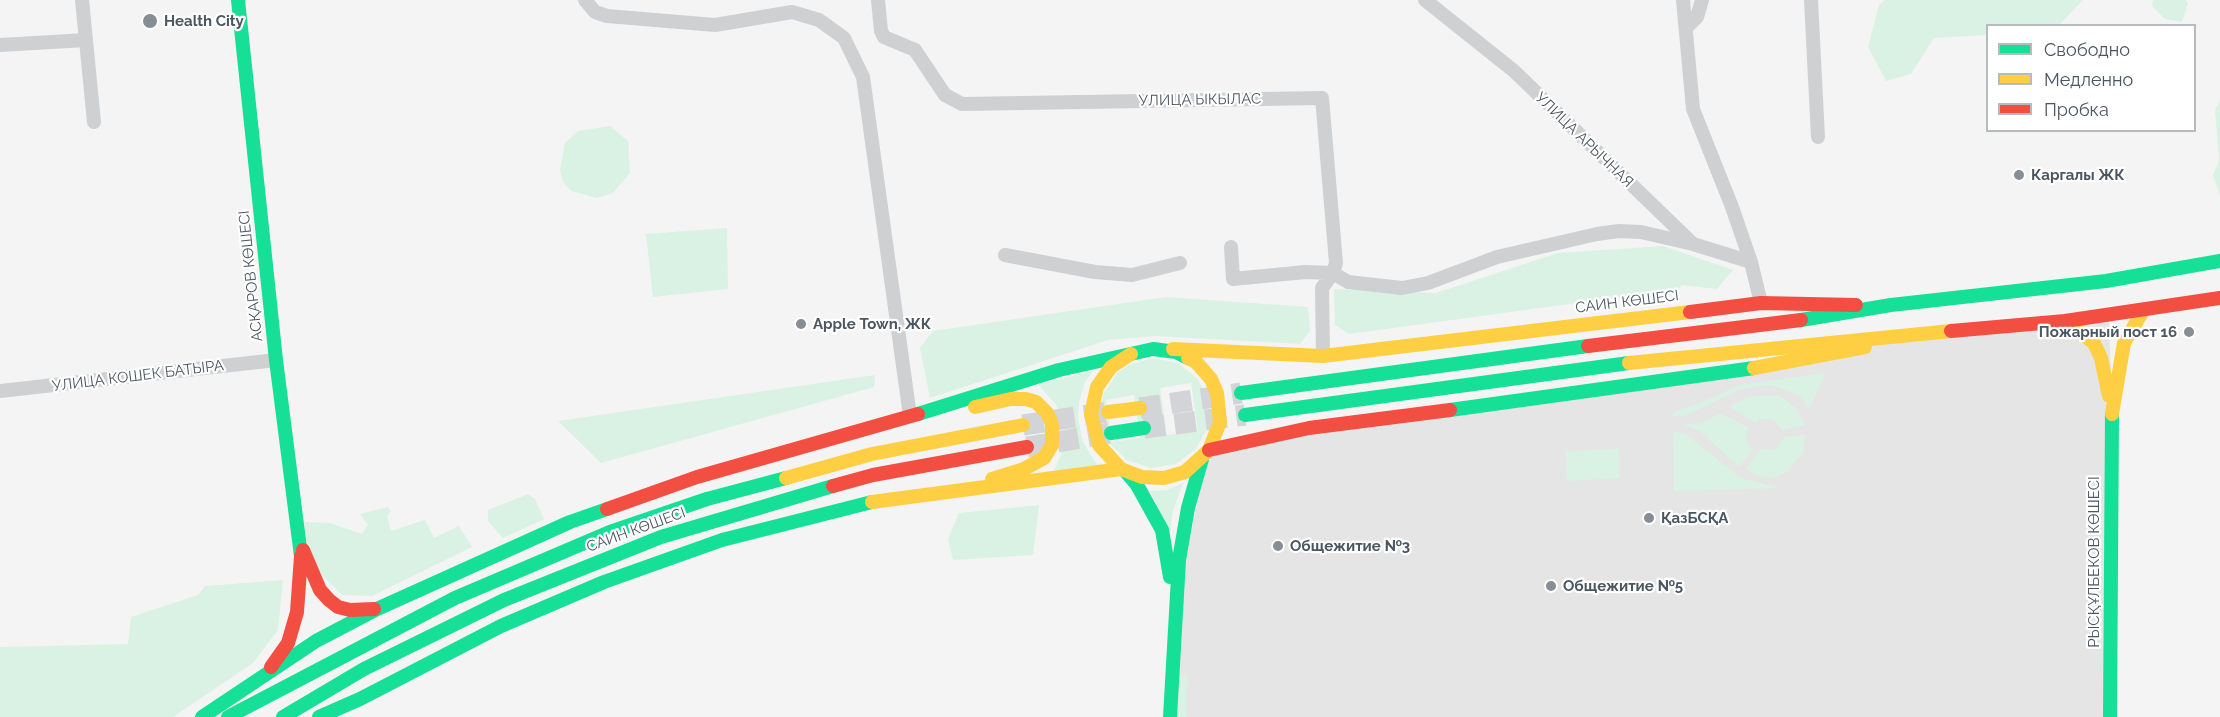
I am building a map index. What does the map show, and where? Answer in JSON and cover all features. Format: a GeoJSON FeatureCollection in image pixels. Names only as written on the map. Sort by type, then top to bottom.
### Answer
{"type":"FeatureCollection","features":[{"type":"Feature","properties":{"kind":"street"},"geometry":{"type":"LineString","coordinates":[[82,0],[94,122]]}},
{"type":"Feature","properties":{"kind":"street","name":"АСҚАРОВ КӨШЕСІ"},"geometry":{"type":"LineString","coordinates":[[238,0],[276,360],[302,549]]}},
{"type":"Feature","properties":{"kind":"street"},"geometry":{"type":"LineString","coordinates":[[585,0],[595,12],[607,16],[715,25],[792,12],[819,20],[844,38],[863,77],[910,416]]}},
{"type":"Feature","properties":{"kind":"street","name":"УЛИЦА ЫКЫЛАС"},"geometry":{"type":"LineString","coordinates":[[878,0],[881,31],[884,37],[915,50],[945,95],[962,104],[1322,98],[1336,263],[1334,273],[1322,288],[1323,356]]}},
{"type":"Feature","properties":{"kind":"street","name":"УЛИЦА АРЫЧНАЯ"},"geometry":{"type":"LineString","coordinates":[[1425,0],[1514,71],[1693,244],[1751,262]]}},
{"type":"Feature","properties":{"kind":"street"},"geometry":{"type":"LineString","coordinates":[[1683,0],[1693,110],[1732,207],[1751,262],[1761,303]]}},
{"type":"Feature","properties":{"kind":"street"},"geometry":{"type":"LineString","coordinates":[[1686,28],[1697,17],[1702,0]]}},
{"type":"Feature","properties":{"kind":"street"},"geometry":{"type":"LineString","coordinates":[[1811,0],[1818,137]]}},
{"type":"Feature","properties":{"kind":"street"},"geometry":{"type":"LineString","coordinates":[[0,45],[86,40]]}},
{"type":"Feature","properties":{"kind":"street"},"geometry":{"type":"LineString","coordinates":[[1231,247],[1233,279],[1305,272],[1334,273],[1348,282],[1402,288],[1428,284],[1497,257],[1597,234],[1619,231],[1641,232],[1693,244]]}},
{"type":"Feature","properties":{"kind":"street"},"geometry":{"type":"LineString","coordinates":[[1005,255],[1095,272],[1132,275],[1180,263]]}},
{"type":"Feature","properties":{"kind":"street","name":"САИН КӨШЕСІ"},"geometry":{"type":"LineString","coordinates":[[1153,349],[1323,356],[1761,303],[1891,305],[2106,281],[2220,261]]}},
{"type":"Feature","properties":{"kind":"street"},"geometry":{"type":"LineString","coordinates":[[1245,415],[1685,356],[2065,321],[2220,298]]}},
{"type":"Feature","properties":{"kind":"street"},"geometry":{"type":"LineString","coordinates":[[1241,393],[1607,343],[1763,327],[1891,305]]}},
{"type":"Feature","properties":{"kind":"street"},"geometry":{"type":"LineString","coordinates":[[2112,407],[2124,342],[2143,310]]}},
{"type":"Feature","properties":{"kind":"street"},"geometry":{"type":"LineString","coordinates":[[2065,321],[2094,343],[2102,358],[2112,407]]}},
{"type":"Feature","properties":{"kind":"street"},"geometry":{"type":"LineString","coordinates":[[319,717],[360,699],[501,626],[657,562],[771,525],[844,507],[1124,470],[1142,477],[1164,478],[1185,472],[1206,455],[1309,428],[1725,374],[1923,335]]}},
{"type":"Feature","properties":{"kind":"street"},"geometry":{"type":"LineString","coordinates":[[202,717],[316,641],[376,609],[570,522],[697,477],[910,416],[1059,370],[1153,349],[1176,352],[1186,356],[1211,379],[1220,407],[1216,437],[1206,455],[1184,529],[1174,612],[1170,717]]}},
{"type":"Feature","properties":{"kind":"street"},"geometry":{"type":"LineString","coordinates":[[1131,354],[1116,363],[1103,376],[1093,398],[1091,414],[1099,446],[1137,485],[1162,530],[1167,550],[1174,612]]}},
{"type":"Feature","properties":{"kind":"street","name":"УЛИЦА КОШЕК БАТЫРА"},"geometry":{"type":"LineString","coordinates":[[0,391],[276,360]]}},
{"type":"Feature","properties":{"kind":"street"},"geometry":{"type":"LineString","coordinates":[[910,416],[960,410],[1011,399],[1036,402],[1050,418],[1052,446],[1039,461],[1015,472],[945,492]]}},
{"type":"Feature","properties":{"kind":"street","name":"РЫСҚҰЛБЕКОВ КӨШЕСІ"},"geometry":{"type":"LineString","coordinates":[[2110,717],[2112,407]]}},
{"type":"Feature","properties":{"kind":"street"},"geometry":{"type":"LineString","coordinates":[[1108,412],[1140,408]]}},
{"type":"Feature","properties":{"kind":"street"},"geometry":{"type":"LineString","coordinates":[[228,717],[356,648],[476,589],[599,537],[707,499],[872,454],[1023,424]]}},
{"type":"Feature","properties":{"kind":"street"},"geometry":{"type":"LineString","coordinates":[[1111,433],[1144,428]]}},
{"type":"Feature","properties":{"kind":"street","name":"САИН КӨШЕСІ"},"geometry":{"type":"LineString","coordinates":[[283,717],[364,669],[504,600],[661,537],[760,506],[873,476],[1027,447]]}},
{"type":"Feature","properties":{"kind":"street"},"geometry":{"type":"LineString","coordinates":[[302,549],[320,590],[329,600],[338,607],[350,610],[376,609]]}},
{"type":"Feature","properties":{"kind":"street"},"geometry":{"type":"LineString","coordinates":[[263,678],[288,643],[297,612],[302,549]]}},
{"type":"Feature","properties":{"kind":"shaded area","name":"ҚазБСҚА"},"geometry":{"type":"Polygon","coordinates":[[[2109,316],[2112,407],[2110,717],[1170,717],[1174,612],[1209,450],[1923,335],[2109,316]]]}},
{"type":"Feature","properties":{"kind":"green space"},"geometry":{"type":"Polygon","coordinates":[[[1885,0],[2083,0],[2060,24],[1986,24],[1986,35],[1934,38],[1911,74],[1886,81],[1868,47],[1879,5],[1885,0]]]}},
{"type":"Feature","properties":{"kind":"green space"},"geometry":{"type":"Polygon","coordinates":[[[2153,0],[2186,0],[2188,4],[2182,22],[2165,19],[2152,6],[2153,0]]]}},
{"type":"Feature","properties":{"kind":"green space"},"geometry":{"type":"Polygon","coordinates":[[[2220,100],[2220,196],[2213,175],[2219,161],[2215,110],[2220,100]]]}},
{"type":"Feature","properties":{"kind":"green space"},"geometry":{"type":"Polygon","coordinates":[[[610,126],[628,141],[630,173],[613,193],[597,198],[571,191],[563,182],[560,169],[565,143],[578,131],[610,126]]]}},
{"type":"Feature","properties":{"kind":"green space"},"geometry":{"type":"Polygon","coordinates":[[[727,228],[728,289],[653,297],[646,234],[727,228]]]}},
{"type":"Feature","properties":{"kind":"green space"},"geometry":{"type":"Polygon","coordinates":[[[1663,246],[1733,270],[1717,289],[1681,285],[1680,289],[1349,334],[1335,325],[1334,289],[1436,293],[1558,253],[1663,246]]]}},
{"type":"Feature","properties":{"kind":"green space"},"geometry":{"type":"Polygon","coordinates":[[[1166,297],[1308,307],[1310,331],[1300,344],[1155,336],[1108,340],[930,398],[920,348],[933,331],[1166,297]]]}},
{"type":"Feature","properties":{"kind":"green space"},"geometry":{"type":"Polygon","coordinates":[[[1153,358],[1178,363],[1198,379],[1209,402],[1208,427],[1196,449],[1176,464],[1151,468],[1127,460],[1109,443],[1101,419],[1104,393],[1118,372],[1129,365],[1153,358]],[[1191,383],[1160,388],[1167,435],[1198,431],[1191,383]],[[1134,395],[1106,400],[1112,442],[1140,438],[1134,395]]]}},
{"type":"Feature","properties":{"kind":"green space"},"geometry":{"type":"Polygon","coordinates":[[[1093,371],[1085,382],[1079,402],[1078,419],[1083,442],[1095,462],[1105,468],[1054,471],[1065,444],[1065,426],[1056,405],[1038,384],[1093,371]]]}},
{"type":"Feature","properties":{"kind":"green space"},"geometry":{"type":"Polygon","coordinates":[[[1825,373],[1810,408],[1799,395],[1770,385],[1739,390],[1687,415],[1673,417],[1673,412],[1710,399],[1739,385],[1825,373]]]}},
{"type":"Feature","properties":{"kind":"green space"},"geometry":{"type":"Polygon","coordinates":[[[875,375],[874,387],[601,463],[558,421],[875,375]]]}},
{"type":"Feature","properties":{"kind":"green space"},"geometry":{"type":"Polygon","coordinates":[[[1763,395],[1780,396],[1796,408],[1805,425],[1782,430],[1776,422],[1759,419],[1755,423],[1730,407],[1746,398],[1763,395]]]}},
{"type":"Feature","properties":{"kind":"green space"},"geometry":{"type":"Polygon","coordinates":[[[1720,413],[1748,427],[1746,440],[1753,450],[1739,467],[1698,430],[1683,425],[1702,423],[1720,413]]]}},
{"type":"Feature","properties":{"kind":"green space"},"geometry":{"type":"Polygon","coordinates":[[[1673,431],[1687,435],[1741,478],[1781,488],[1674,491],[1673,431]]]}},
{"type":"Feature","properties":{"kind":"green space"},"geometry":{"type":"Polygon","coordinates":[[[1805,435],[1803,453],[1787,472],[1773,478],[1762,477],[1746,469],[1761,449],[1775,450],[1784,437],[1805,435]]]}},
{"type":"Feature","properties":{"kind":"green space"},"geometry":{"type":"Polygon","coordinates":[[[1619,449],[1619,478],[1567,481],[1566,451],[1619,449]]]}},
{"type":"Feature","properties":{"kind":"green space"},"geometry":{"type":"Polygon","coordinates":[[[1183,483],[1173,511],[1170,532],[1150,491],[1167,490],[1183,483]]]}},
{"type":"Feature","properties":{"kind":"green space"},"geometry":{"type":"Polygon","coordinates":[[[528,494],[535,499],[544,519],[503,538],[488,521],[488,510],[528,494]]]}},
{"type":"Feature","properties":{"kind":"green space"},"geometry":{"type":"Polygon","coordinates":[[[1039,505],[1033,555],[953,560],[948,539],[959,513],[1039,505]]]}},
{"type":"Feature","properties":{"kind":"green space"},"geometry":{"type":"Polygon","coordinates":[[[388,507],[391,511],[387,516],[391,531],[425,520],[434,538],[459,526],[472,547],[372,596],[342,595],[320,573],[307,548],[304,522],[330,523],[362,534],[368,525],[360,514],[388,507]]]}},
{"type":"Feature","properties":{"kind":"green space"},"geometry":{"type":"Polygon","coordinates":[[[283,580],[278,630],[253,663],[173,717],[0,717],[0,647],[128,644],[131,617],[198,595],[205,586],[283,580]]]}},
{"type":"Feature","properties":{"kind":"green space"},"geometry":{"type":"Polygon","coordinates":[[[1180,676],[1187,676],[1186,717],[1178,717],[1180,676]]]}},
{"type":"Feature","properties":{"kind":"tunnel"},"geometry":{"type":"LineString","coordinates":[[1140,408],[1241,393]]}},
{"type":"Feature","properties":{"kind":"tunnel"},"geometry":{"type":"LineString","coordinates":[[1023,425],[1108,412]]}},
{"type":"Feature","properties":{"kind":"tunnel"},"geometry":{"type":"LineString","coordinates":[[1144,428],[1245,415]]}},
{"type":"Feature","properties":{"kind":"tunnel"},"geometry":{"type":"LineString","coordinates":[[1027,447],[1111,433]]}},
{"type":"Feature","properties":{"kind":"traffic: fast"},"geometry":{"type":"LineString","coordinates":[[238,0],[276,360],[301,556]]}},
{"type":"Feature","properties":{"kind":"traffic: fast"},"geometry":{"type":"LineString","coordinates":[[1801,320],[1891,305],[2106,281],[2220,261]]}},
{"type":"Feature","properties":{"kind":"traffic: fast"},"geometry":{"type":"LineString","coordinates":[[1241,393],[1588,346]]}},
{"type":"Feature","properties":{"kind":"traffic: fast"},"geometry":{"type":"LineString","coordinates":[[918,414],[1059,370],[1153,349],[1176,352],[1188,358]]}},
{"type":"Feature","properties":{"kind":"traffic: fast"},"geometry":{"type":"LineString","coordinates":[[1245,415],[1629,363]]}},
{"type":"Feature","properties":{"kind":"traffic: fast"},"geometry":{"type":"LineString","coordinates":[[1450,410],[1754,368]]}},
{"type":"Feature","properties":{"kind":"traffic: fast"},"geometry":{"type":"LineString","coordinates":[[2110,717],[2112,414]]}},
{"type":"Feature","properties":{"kind":"traffic: fast"},"geometry":{"type":"LineString","coordinates":[[1111,433],[1144,428]]}},
{"type":"Feature","properties":{"kind":"traffic: fast"},"geometry":{"type":"LineString","coordinates":[[1170,717],[1179,560],[1188,508],[1202,459]]}},
{"type":"Feature","properties":{"kind":"traffic: fast"},"geometry":{"type":"LineString","coordinates":[[1126,472],[1137,485],[1162,530],[1170,577]]}},
{"type":"Feature","properties":{"kind":"traffic: fast"},"geometry":{"type":"LineString","coordinates":[[228,717],[455,598],[610,532],[707,499],[786,478]]}},
{"type":"Feature","properties":{"kind":"traffic: fast"},"geometry":{"type":"LineString","coordinates":[[283,717],[364,669],[504,600],[661,537],[833,486]]}},
{"type":"Feature","properties":{"kind":"traffic: fast"},"geometry":{"type":"LineString","coordinates":[[319,717],[360,699],[501,626],[604,582],[722,540],[872,502]]}},
{"type":"Feature","properties":{"kind":"traffic: fast"},"geometry":{"type":"LineString","coordinates":[[202,717],[316,641],[377,609],[570,522],[607,509]]}},
{"type":"Feature","properties":{"kind":"traffic: slow"},"geometry":{"type":"LineString","coordinates":[[2112,414],[2124,343],[2143,311]]}},
{"type":"Feature","properties":{"kind":"traffic: slow"},"geometry":{"type":"LineString","coordinates":[[1173,349],[1323,356],[1690,312]]}},
{"type":"Feature","properties":{"kind":"traffic: slow"},"geometry":{"type":"LineString","coordinates":[[2065,321],[2094,343],[2101,358],[2109,396]]}},
{"type":"Feature","properties":{"kind":"traffic: slow"},"geometry":{"type":"LineString","coordinates":[[1629,363],[1951,331]]}},
{"type":"Feature","properties":{"kind":"traffic: slow"},"geometry":{"type":"LineString","coordinates":[[1754,368],[1865,347]]}},
{"type":"Feature","properties":{"kind":"traffic: slow"},"geometry":{"type":"LineString","coordinates":[[1131,354],[1111,367],[1097,387],[1091,414],[1099,445],[1121,469],[1142,477],[1164,478],[1185,472],[1209,450],[1220,422],[1217,393],[1211,379],[1196,362],[1188,358]]}},
{"type":"Feature","properties":{"kind":"traffic: slow"},"geometry":{"type":"LineString","coordinates":[[975,407],[1011,399],[1026,399],[1036,402],[1047,413],[1052,424],[1052,445],[1044,458],[1024,469],[992,479]]}},
{"type":"Feature","properties":{"kind":"traffic: slow"},"geometry":{"type":"LineString","coordinates":[[1108,412],[1140,408]]}},
{"type":"Feature","properties":{"kind":"traffic: slow"},"geometry":{"type":"LineString","coordinates":[[786,478],[872,454],[1023,425]]}},
{"type":"Feature","properties":{"kind":"traffic: slow"},"geometry":{"type":"LineString","coordinates":[[872,502],[1121,469]]}},
{"type":"Feature","properties":{"kind":"traffic: jam"},"geometry":{"type":"LineString","coordinates":[[1951,331],[2065,321],[2220,298]]}},
{"type":"Feature","properties":{"kind":"traffic: jam"},"geometry":{"type":"LineString","coordinates":[[1690,312],[1761,303],[1856,305]]}},
{"type":"Feature","properties":{"kind":"traffic: jam"},"geometry":{"type":"LineString","coordinates":[[1588,346],[1801,320]]}},
{"type":"Feature","properties":{"kind":"traffic: jam"},"geometry":{"type":"LineString","coordinates":[[1209,450],[1309,428],[1450,410]]}},
{"type":"Feature","properties":{"kind":"traffic: jam"},"geometry":{"type":"LineString","coordinates":[[607,509],[697,477],[918,414]]}},
{"type":"Feature","properties":{"kind":"traffic: jam"},"geometry":{"type":"LineString","coordinates":[[833,486],[873,475],[1027,447]]}},
{"type":"Feature","properties":{"kind":"traffic: jam"},"geometry":{"type":"LineString","coordinates":[[303,550],[320,590],[329,600],[338,607],[350,610],[374,609]]}},
{"type":"Feature","properties":{"kind":"traffic: jam"},"geometry":{"type":"LineString","coordinates":[[271,667],[288,643],[297,612],[301,556]]}},
{"type":"Feature","properties":{"kind":"place","name":"Health City"},"geometry":{"type":"Point","coordinates":[150,21]}},
{"type":"Feature","properties":{"kind":"place","name":"Каргалы ЖК"},"geometry":{"type":"Point","coordinates":[2019,175]}},
{"type":"Feature","properties":{"kind":"place","name":"Apple Town, ЖК"},"geometry":{"type":"Point","coordinates":[801,324]}},
{"type":"Feature","properties":{"kind":"place","name":"Пожарный пост 16"},"geometry":{"type":"Point","coordinates":[2189,332]}},
{"type":"Feature","properties":{"kind":"place","name":"ҚазБСҚА"},"geometry":{"type":"Point","coordinates":[1649,518]}},
{"type":"Feature","properties":{"kind":"place","name":"Общежитие №3"},"geometry":{"type":"Point","coordinates":[1278,546]}},
{"type":"Feature","properties":{"kind":"place","name":"Общежитие №5"},"geometry":{"type":"Point","coordinates":[1551,586]}}]}
